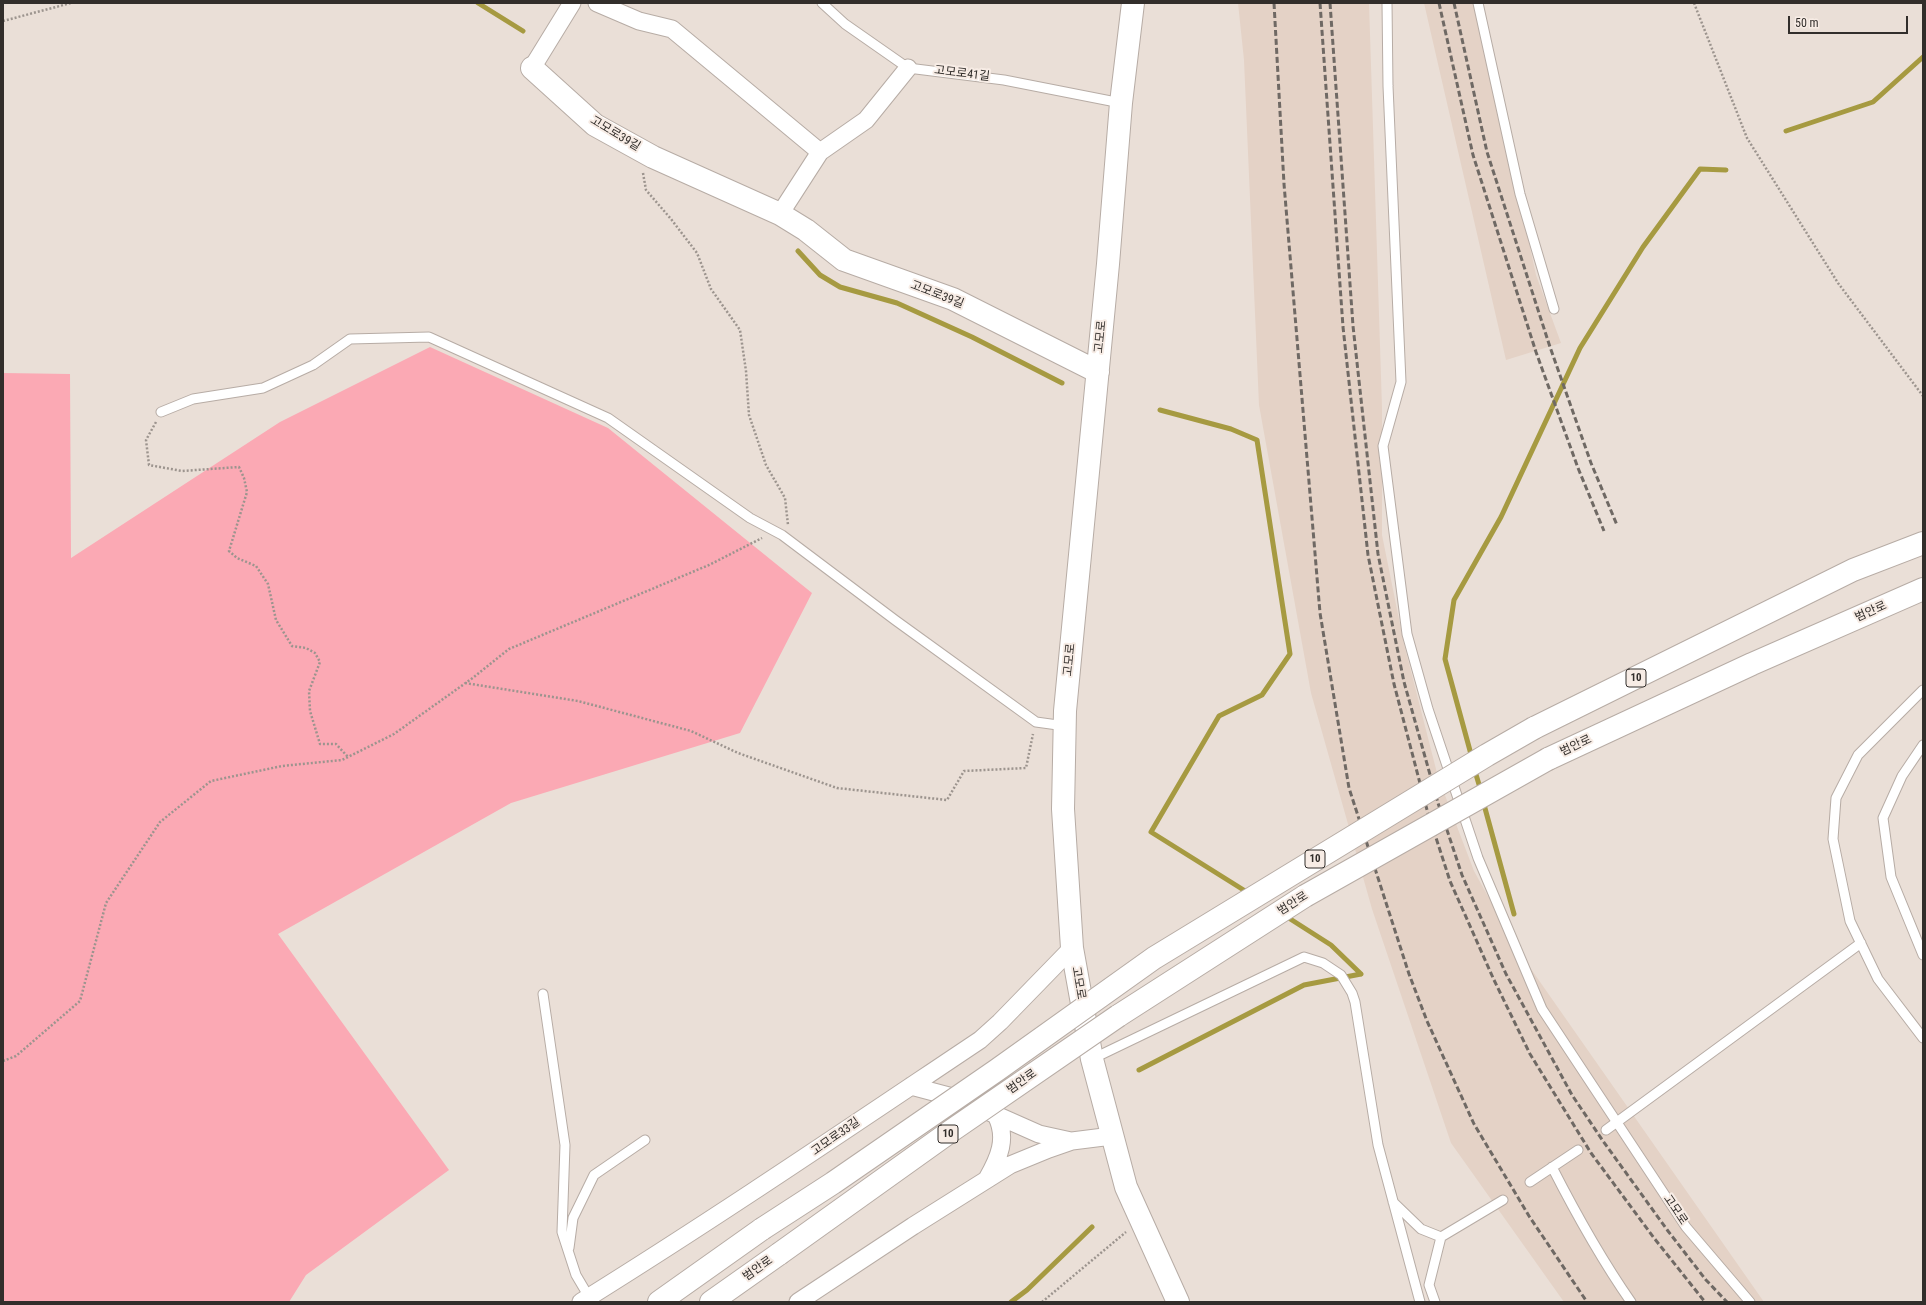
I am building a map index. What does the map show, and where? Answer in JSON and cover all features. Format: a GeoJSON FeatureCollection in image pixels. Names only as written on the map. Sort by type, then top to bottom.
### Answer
{"type":"FeatureCollection","features":[{"type":"Feature","properties":{"kind":"main road","name":"고모로"},"geometry":{"type":"LineString","coordinates":[[1133,3],[1121,103],[1065,726],[1063,809],[1072,948],[1092,1059],[1126,1187],[1178,1302]]}},
{"type":"Feature","properties":{"kind":"main road","name":"고모로39길"},"geometry":{"type":"LineString","coordinates":[[532,68],[595,125],[653,157],[780,214],[806,230],[844,260],[954,299],[1098,372]]}},
{"type":"Feature","properties":{"kind":"main road","name":"범안로"},"geometry":{"type":"LineString","coordinates":[[659,1302],[762,1229],[833,1183],[997,1070],[1154,958],[1486,755],[1534,728],[1853,570],[1923,543]]}},
{"type":"Feature","properties":{"kind":"main road","name":"범안로"},"geometry":{"type":"LineString","coordinates":[[711,1302],[951,1131],[1135,1005],[1305,896],[1548,759],[1752,664],[1923,589]]}},
{"type":"Feature","properties":{"kind":"street","name":"고모로39길"},"geometry":{"type":"LineString","coordinates":[[532,68],[572,3]]}},
{"type":"Feature","properties":{"kind":"street"},"geometry":{"type":"LineString","coordinates":[[598,3],[639,21],[672,29],[820,152]]}},
{"type":"Feature","properties":{"kind":"street"},"geometry":{"type":"LineString","coordinates":[[780,214],[820,152],[866,120],[908,68]]}},
{"type":"Feature","properties":{"kind":"street","name":"고모로33길"},"geometry":{"type":"LineString","coordinates":[[585,1300],[801,1161],[980,1040],[995,1027],[1072,948]]}},
{"type":"Feature","properties":{"kind":"street"},"geometry":{"type":"LineString","coordinates":[[911,1086],[960,1099],[1039,1134],[1072,1141]]}},
{"type":"Feature","properties":{"kind":"street"},"geometry":{"type":"LineString","coordinates":[[987,1179],[997,1159],[1002,1142],[1001,1124],[996,1115]]}},
{"type":"Feature","properties":{"kind":"street"},"geometry":{"type":"LineString","coordinates":[[798,1302],[1010,1165],[1072,1141],[1112,1136]]}},
{"type":"Feature","properties":{"kind":"lane","name":"고모로41길"},"geometry":{"type":"LineString","coordinates":[[822,3],[846,24],[908,68],[1004,80],[1121,103]]}},
{"type":"Feature","properties":{"kind":"lane","name":"고모로"},"geometry":{"type":"LineString","coordinates":[[1387,3],[1388,86],[1401,382],[1383,446],[1406,634],[1428,709],[1478,858],[1542,1009],[1686,1227],[1750,1302]]}},
{"type":"Feature","properties":{"kind":"lane"},"geometry":{"type":"LineString","coordinates":[[1478,3],[1520,194],[1554,308]]}},
{"type":"Feature","properties":{"kind":"lane"},"geometry":{"type":"LineString","coordinates":[[161,412],[193,399],[264,388],[313,365],[350,339],[429,337],[608,418],[750,518],[776,531],[1036,722],[1065,726]]}},
{"type":"Feature","properties":{"kind":"lane"},"geometry":{"type":"LineString","coordinates":[[1923,690],[1858,755],[1836,798],[1833,839],[1850,921],[1878,979],[1923,1038]]}},
{"type":"Feature","properties":{"kind":"lane"},"geometry":{"type":"LineString","coordinates":[[1923,745],[1902,776],[1883,818],[1891,877],[1923,955]]}},
{"type":"Feature","properties":{"kind":"lane"},"geometry":{"type":"LineString","coordinates":[[1606,1130],[1861,943]]}},
{"type":"Feature","properties":{"kind":"lane"},"geometry":{"type":"LineString","coordinates":[[1092,1059],[1304,957],[1323,963],[1342,975],[1354,1002],[1378,1144],[1420,1302]]}},
{"type":"Feature","properties":{"kind":"lane"},"geometry":{"type":"LineString","coordinates":[[543,994],[565,1144],[562,1232],[585,1300]]}},
{"type":"Feature","properties":{"kind":"lane"},"geometry":{"type":"LineString","coordinates":[[569,1251],[573,1218],[594,1175],[645,1140]]}},
{"type":"Feature","properties":{"kind":"lane"},"geometry":{"type":"LineString","coordinates":[[1530,1182],[1578,1150]]}},
{"type":"Feature","properties":{"kind":"lane"},"geometry":{"type":"LineString","coordinates":[[1552,1167],[1580,1221],[1610,1271],[1631,1302]]}},
{"type":"Feature","properties":{"kind":"lane"},"geometry":{"type":"LineString","coordinates":[[1435,1302],[1429,1285],[1442,1237],[1503,1200]]}},
{"type":"Feature","properties":{"kind":"lane"},"geometry":{"type":"LineString","coordinates":[[1392,1201],[1421,1229],[1442,1237]]}},
{"type":"Feature","properties":{"kind":"path"},"geometry":{"type":"LineString","coordinates":[[3,21],[71,3]]}},
{"type":"Feature","properties":{"kind":"path"},"geometry":{"type":"LineString","coordinates":[[1694,3],[1747,138],[1838,283],[1923,396]]}},
{"type":"Feature","properties":{"kind":"path"},"geometry":{"type":"LineString","coordinates":[[3,1061],[16,1056],[80,1001],[106,902],[160,822],[211,781],[282,766],[342,760],[394,734],[509,648],[709,565],[776,531],[789,529],[785,498],[766,465],[749,416],[746,371],[740,330],[711,289],[697,253],[646,190],[643,168],[653,157]]}},
{"type":"Feature","properties":{"kind":"path"},"geometry":{"type":"LineString","coordinates":[[161,412],[146,440],[149,465],[182,471],[239,467],[244,478],[247,492],[229,551],[237,558],[256,566],[268,584],[276,620],[292,646],[306,648],[315,653],[320,662],[309,690],[310,711],[320,744],[336,744],[348,757]]}},
{"type":"Feature","properties":{"kind":"path"},"geometry":{"type":"LineString","coordinates":[[464,683],[578,701],[691,731],[738,753],[837,788],[947,800],[964,771],[1026,768],[1036,722]]}},
{"type":"Feature","properties":{"kind":"path"},"geometry":{"type":"LineString","coordinates":[[1042,1302],[1141,1220]]}},
{"type":"Feature","properties":{"kind":"shaded area"},"geometry":{"type":"Polygon","coordinates":[[[1238,3],[1369,3],[1382,408],[1382,535],[1404,644],[1438,777],[1474,871],[1517,949],[1764,1302],[1564,1302],[1451,1143],[1372,909],[1311,693],[1259,405],[1244,60],[1238,3]]]}},
{"type":"Feature","properties":{"kind":"shaded area"},"geometry":{"type":"Polygon","coordinates":[[[1424,3],[1477,3],[1536,275],[1561,343],[1506,360],[1424,3]]]}},
{"type":"Feature","properties":{"kind":"shaded area"},"geometry":{"type":"Polygon","coordinates":[[[430,347],[608,428],[812,593],[740,733],[511,803],[278,934],[449,1170],[306,1275],[289,1302],[3,1302],[3,373],[70,374],[71,558],[280,422],[430,347]]]}},
{"type":"Feature","properties":{"kind":"waterway"},"geometry":{"type":"LineString","coordinates":[[478,3],[523,31]]}},
{"type":"Feature","properties":{"kind":"waterway"},"geometry":{"type":"LineString","coordinates":[[1786,131],[1873,102],[1923,57]]}},
{"type":"Feature","properties":{"kind":"waterway"},"geometry":{"type":"LineString","coordinates":[[1472,758],[1445,659],[1454,600],[1501,517],[1580,348],[1643,247],[1700,169],[1726,170]]}},
{"type":"Feature","properties":{"kind":"waterway"},"geometry":{"type":"LineString","coordinates":[[798,251],[820,275],[840,287],[897,303],[972,337],[1062,383]]}},
{"type":"Feature","properties":{"kind":"waterway"},"geometry":{"type":"LineString","coordinates":[[1160,410],[1231,429],[1257,440],[1290,654],[1262,695],[1219,716],[1151,832],[1250,894]]}},
{"type":"Feature","properties":{"kind":"waterway"},"geometry":{"type":"LineString","coordinates":[[1474,768],[1481,791]]}},
{"type":"Feature","properties":{"kind":"waterway"},"geometry":{"type":"LineString","coordinates":[[1483,801],[1514,914]]}},
{"type":"Feature","properties":{"kind":"waterway"},"geometry":{"type":"LineString","coordinates":[[1284,915],[1331,945],[1361,974]]}},
{"type":"Feature","properties":{"kind":"waterway"},"geometry":{"type":"LineString","coordinates":[[1139,1070],[1304,985],[1361,974]]}},
{"type":"Feature","properties":{"kind":"waterway"},"geometry":{"type":"LineString","coordinates":[[1011,1302],[1027,1290],[1092,1227]]}},
{"type":"Feature","properties":{"kind":"railway"},"geometry":{"type":"LineString","coordinates":[[1274,3],[1284,184],[1320,613],[1349,788],[1409,974],[1427,1021],[1474,1124],[1529,1216],[1587,1302]]}},
{"type":"Feature","properties":{"kind":"railway"},"geometry":{"type":"LineString","coordinates":[[1320,3],[1343,327],[1368,555],[1394,684],[1427,810],[1450,881],[1494,980],[1530,1054],[1591,1153],[1654,1238],[1705,1302]]}},
{"type":"Feature","properties":{"kind":"railway"},"geometry":{"type":"LineString","coordinates":[[1330,3],[1353,326],[1378,554],[1404,682],[1438,803],[1462,875],[1506,974],[1572,1095],[1603,1141],[1668,1231],[1706,1280],[1727,1302]]}},
{"type":"Feature","properties":{"kind":"railway"},"geometry":{"type":"LineString","coordinates":[[1439,3],[1473,155],[1536,352],[1578,468],[1604,531]]}},
{"type":"Feature","properties":{"kind":"railway"},"geometry":{"type":"LineString","coordinates":[[1454,3],[1487,152],[1550,347],[1591,463],[1617,525]]}}]}
